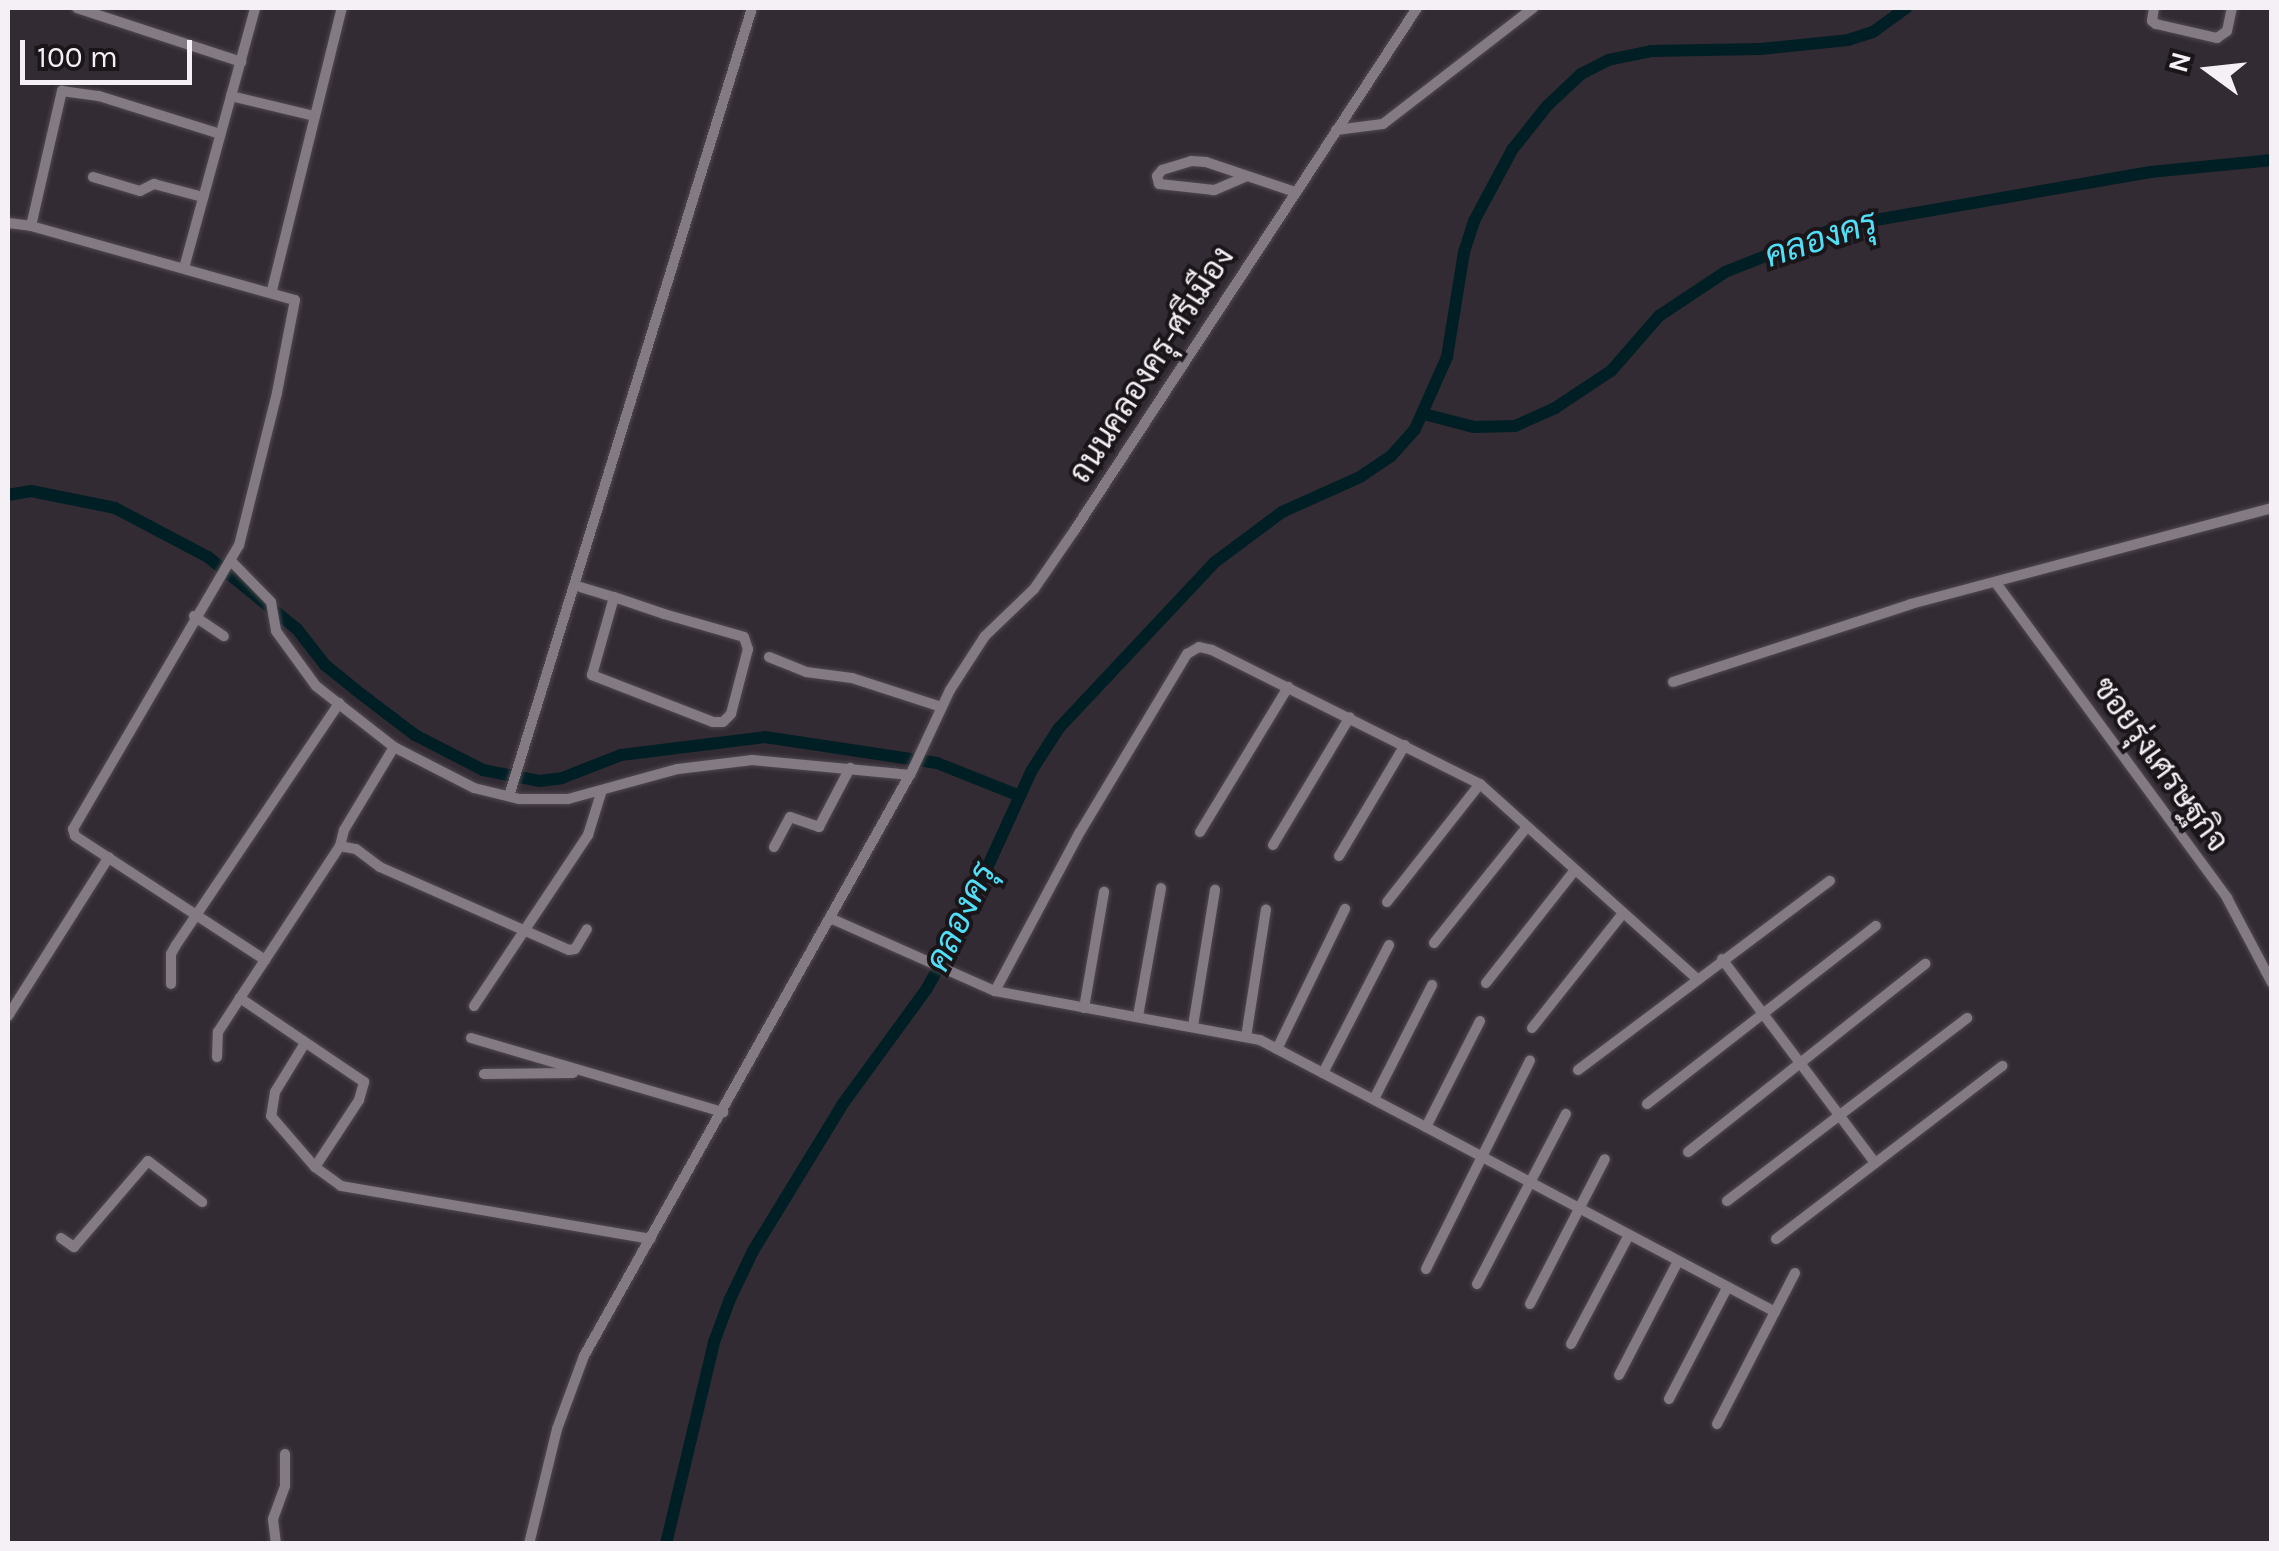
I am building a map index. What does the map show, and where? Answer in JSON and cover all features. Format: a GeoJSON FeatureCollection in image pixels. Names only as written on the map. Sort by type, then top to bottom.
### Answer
{"type":"FeatureCollection","features":[{"type":"Feature","properties":{"kind":"street"},"geometry":{"type":"LineString","coordinates":[[77,8],[240,62]]}},
{"type":"Feature","properties":{"kind":"street"},"geometry":{"type":"LineString","coordinates":[[184,268],[255,8]]}},
{"type":"Feature","properties":{"kind":"street"},"geometry":{"type":"LineString","coordinates":[[272,290],[342,8]]}},
{"type":"Feature","properties":{"kind":"street"},"geometry":{"type":"LineString","coordinates":[[511,793],[752,8]]}},
{"type":"Feature","properties":{"kind":"street","name":"ถนนคลองครุ-ศรีเมือง"},"geometry":{"type":"LineString","coordinates":[[529,1544],[573,1378],[911,772],[941,707],[985,636],[1034,590],[1417,8]]}},
{"type":"Feature","properties":{"kind":"street"},"geometry":{"type":"LineString","coordinates":[[1336,130],[1383,124],[1532,8]]}},
{"type":"Feature","properties":{"kind":"street"},"geometry":{"type":"LineString","coordinates":[[2154,8],[2152,21],[2156,24],[2217,38],[2227,31],[2232,8]]}},
{"type":"Feature","properties":{"kind":"street"},"geometry":{"type":"LineString","coordinates":[[30,226],[62,91],[99,96],[220,134]]}},
{"type":"Feature","properties":{"kind":"street"},"geometry":{"type":"LineString","coordinates":[[231,96],[314,116]]}},
{"type":"Feature","properties":{"kind":"street"},"geometry":{"type":"LineString","coordinates":[[1245,177],[1214,190],[1159,184],[1157,176],[1162,170],[1191,161],[1206,162],[1295,192]]}},
{"type":"Feature","properties":{"kind":"street"},"geometry":{"type":"LineString","coordinates":[[94,178],[140,191],[154,184],[203,197]]}},
{"type":"Feature","properties":{"kind":"street"},"geometry":{"type":"LineString","coordinates":[[8,224],[30,226],[272,290],[295,300],[296,310],[230,564],[194,616],[73,829],[75,836],[264,960]]}},
{"type":"Feature","properties":{"kind":"street"},"geometry":{"type":"LineString","coordinates":[[1673,682],[1911,604],[2272,508]]}},
{"type":"Feature","properties":{"kind":"street"},"geometry":{"type":"LineString","coordinates":[[230,564],[270,602],[276,630],[299,667],[338,704],[394,746],[474,788],[546,801],[667,771],[752,760],[911,772]]}},
{"type":"Feature","properties":{"kind":"street","name":"ซอยรุ่งเศรษฐกิจ"},"geometry":{"type":"LineString","coordinates":[[1996,583],[2226,898],[2272,983]]}},
{"type":"Feature","properties":{"kind":"street"},"geometry":{"type":"LineString","coordinates":[[576,586],[744,637],[748,649],[731,714],[723,722],[713,722],[592,675],[614,598]]}},
{"type":"Feature","properties":{"kind":"street"},"geometry":{"type":"LineString","coordinates":[[194,616],[224,636]]}},
{"type":"Feature","properties":{"kind":"street"},"geometry":{"type":"LineString","coordinates":[[995,992],[1080,832],[1187,654],[1199,648],[1212,650],[1480,784],[1696,978]]}},
{"type":"Feature","properties":{"kind":"street"},"geometry":{"type":"LineString","coordinates":[[769,658],[806,672],[815,670],[852,678],[941,707]]}},
{"type":"Feature","properties":{"kind":"street"},"geometry":{"type":"LineString","coordinates":[[1200,832],[1288,687]]}},
{"type":"Feature","properties":{"kind":"street"},"geometry":{"type":"LineString","coordinates":[[170,984],[171,954],[338,704]]}},
{"type":"Feature","properties":{"kind":"street"},"geometry":{"type":"LineString","coordinates":[[1273,845],[1350,718]]}},
{"type":"Feature","properties":{"kind":"street"},"geometry":{"type":"LineString","coordinates":[[1338,856],[1405,745]]}},
{"type":"Feature","properties":{"kind":"street"},"geometry":{"type":"LineString","coordinates":[[217,1056],[218,1032],[340,846],[394,746]]}},
{"type":"Feature","properties":{"kind":"street"},"geometry":{"type":"LineString","coordinates":[[774,846],[790,817],[820,827],[850,768]]}},
{"type":"Feature","properties":{"kind":"street"},"geometry":{"type":"LineString","coordinates":[[1387,902],[1480,784]]}},
{"type":"Feature","properties":{"kind":"street"},"geometry":{"type":"LineString","coordinates":[[474,1006],[588,835],[602,790]]}},
{"type":"Feature","properties":{"kind":"street"},"geometry":{"type":"LineString","coordinates":[[1434,943],[1527,827]]}},
{"type":"Feature","properties":{"kind":"street"},"geometry":{"type":"LineString","coordinates":[[340,846],[356,849],[380,867],[572,951],[587,929]]}},
{"type":"Feature","properties":{"kind":"street"},"geometry":{"type":"LineString","coordinates":[[8,1016],[109,857]]}},
{"type":"Feature","properties":{"kind":"street"},"geometry":{"type":"LineString","coordinates":[[1486,983],[1576,870]]}},
{"type":"Feature","properties":{"kind":"street"},"geometry":{"type":"LineString","coordinates":[[1578,1070],[1696,978],[1830,882]]}},
{"type":"Feature","properties":{"kind":"street"},"geometry":{"type":"LineString","coordinates":[[1138,1016],[1161,888]]}},
{"type":"Feature","properties":{"kind":"street"},"geometry":{"type":"LineString","coordinates":[[1193,1026],[1215,890]]}},
{"type":"Feature","properties":{"kind":"street"},"geometry":{"type":"LineString","coordinates":[[1084,1008],[1104,892]]}},
{"type":"Feature","properties":{"kind":"street"},"geometry":{"type":"LineString","coordinates":[[1277,1049],[1344,909]]}},
{"type":"Feature","properties":{"kind":"street"},"geometry":{"type":"LineString","coordinates":[[1246,1038],[1266,910]]}},
{"type":"Feature","properties":{"kind":"street"},"geometry":{"type":"LineString","coordinates":[[1532,1028],[1623,913]]}},
{"type":"Feature","properties":{"kind":"street"},"geometry":{"type":"LineString","coordinates":[[830,918],[995,992],[1193,1026],[1277,1049],[1775,1312]]}},
{"type":"Feature","properties":{"kind":"street"},"geometry":{"type":"LineString","coordinates":[[1646,1104],[1876,926]]}},
{"type":"Feature","properties":{"kind":"street"},"geometry":{"type":"LineString","coordinates":[[1324,1073],[1389,945]]}},
{"type":"Feature","properties":{"kind":"street"},"geometry":{"type":"LineString","coordinates":[[1722,959],[1875,1164]]}},
{"type":"Feature","properties":{"kind":"street"},"geometry":{"type":"LineString","coordinates":[[1688,1152],[1925,964]]}},
{"type":"Feature","properties":{"kind":"street"},"geometry":{"type":"LineString","coordinates":[[1374,1099],[1432,985]]}},
{"type":"Feature","properties":{"kind":"street"},"geometry":{"type":"LineString","coordinates":[[240,998],[358,1076],[365,1086],[315,1167]]}},
{"type":"Feature","properties":{"kind":"street"},"geometry":{"type":"LineString","coordinates":[[1727,1201],[1967,1018]]}},
{"type":"Feature","properties":{"kind":"street"},"geometry":{"type":"LineString","coordinates":[[1426,1126],[1480,1021]]}},
{"type":"Feature","properties":{"kind":"street"},"geometry":{"type":"LineString","coordinates":[[471,1038],[723,1112]]}},
{"type":"Feature","properties":{"kind":"street"},"geometry":{"type":"LineString","coordinates":[[306,1043],[270,1104],[278,1128],[315,1167],[352,1190],[651,1239]]}},
{"type":"Feature","properties":{"kind":"street"},"geometry":{"type":"LineString","coordinates":[[1426,1268],[1530,1060]]}},
{"type":"Feature","properties":{"kind":"street"},"geometry":{"type":"LineString","coordinates":[[1776,1240],[2002,1066]]}},
{"type":"Feature","properties":{"kind":"street"},"geometry":{"type":"LineString","coordinates":[[484,1074],[585,1072]]}},
{"type":"Feature","properties":{"kind":"street"},"geometry":{"type":"LineString","coordinates":[[1478,1284],[1566,1114]]}},
{"type":"Feature","properties":{"kind":"street"},"geometry":{"type":"LineString","coordinates":[[1530,1304],[1605,1158]]}},
{"type":"Feature","properties":{"kind":"street"},"geometry":{"type":"LineString","coordinates":[[62,1238],[74,1247],[148,1161],[202,1202]]}},
{"type":"Feature","properties":{"kind":"street"},"geometry":{"type":"LineString","coordinates":[[1571,1344],[1630,1235]]}},
{"type":"Feature","properties":{"kind":"street"},"geometry":{"type":"LineString","coordinates":[[1619,1375],[1678,1261]]}},
{"type":"Feature","properties":{"kind":"street"},"geometry":{"type":"LineString","coordinates":[[1717,1424],[1795,1273]]}},
{"type":"Feature","properties":{"kind":"street"},"geometry":{"type":"LineString","coordinates":[[1669,1399],[1726,1288]]}},
{"type":"Feature","properties":{"kind":"street"},"geometry":{"type":"LineString","coordinates":[[276,1544],[273,1519],[285,1486],[285,1454]]}},
{"type":"Feature","properties":{"kind":"waterway","name":"คลองครุ"},"geometry":{"type":"LineString","coordinates":[[666,1544],[714,1342],[730,1299],[753,1251],[842,1105],[926,990],[954,940],[1032,770],[1059,728],[1215,562],[1282,512],[1360,477],[1391,456],[1415,429],[1447,357],[1464,252],[1474,221],[1512,150],[1547,106],[1581,74],[1608,60],[1651,51],[1760,49],[1848,40],[1873,32],[1906,8]]}},
{"type":"Feature","properties":{"kind":"waterway","name":"คลองครุ"},"geometry":{"type":"LineString","coordinates":[[1424,414],[1474,427],[1515,426],[1555,408],[1611,371],[1659,316],[1725,272],[1841,226],[2150,172],[2272,160]]}},
{"type":"Feature","properties":{"kind":"waterway"},"geometry":{"type":"LineString","coordinates":[[8,495],[31,491],[115,508],[208,557],[297,629],[325,665],[361,694],[415,735],[483,770],[539,781],[562,778],[621,755],[765,737],[937,763],[1020,796]]}}]}
